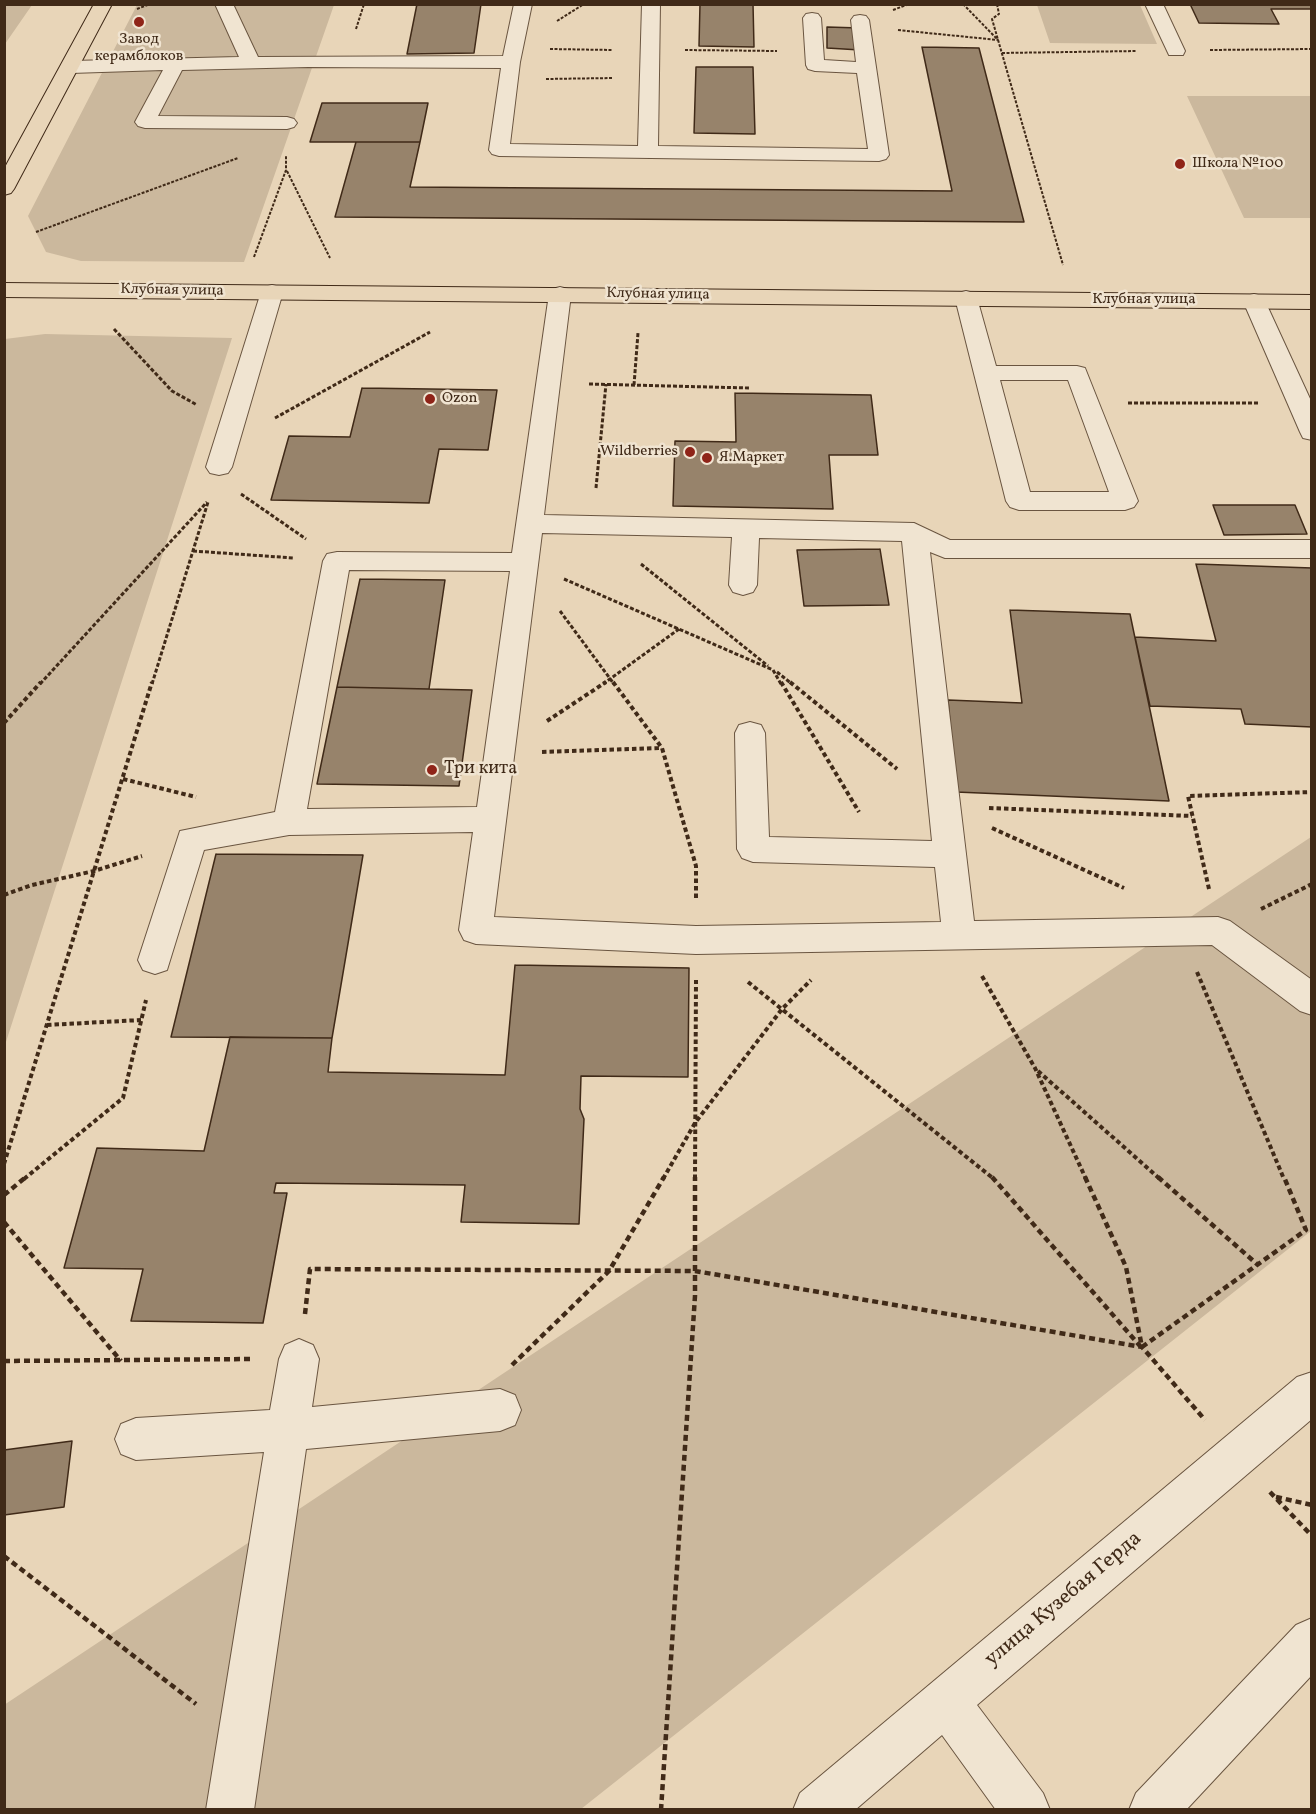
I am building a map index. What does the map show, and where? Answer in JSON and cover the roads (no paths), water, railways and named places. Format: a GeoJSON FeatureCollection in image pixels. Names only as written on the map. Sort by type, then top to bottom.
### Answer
{"type":"FeatureCollection","features":[{"type":"Feature","properties":{"kind":"main road"},"geometry":{"type":"LineString","coordinates":[[4,189],[104,4]]}},
{"type":"Feature","properties":{"kind":"main road","name":"Клубная улица"},"geometry":{"type":"LineString","coordinates":[[4,290],[1311,302]]}},
{"type":"Feature","properties":{"kind":"street"},"geometry":{"type":"LineString","coordinates":[[224,4],[251,62]]}},
{"type":"Feature","properties":{"kind":"street"},"geometry":{"type":"LineString","coordinates":[[523,4],[512,56],[499,150],[879,155],[860,20]]}},
{"type":"Feature","properties":{"kind":"street"},"geometry":{"type":"LineString","coordinates":[[648,152],[651,4]]}},
{"type":"Feature","properties":{"kind":"street"},"geometry":{"type":"LineString","coordinates":[[1154,4],[1176,51]]}},
{"type":"Feature","properties":{"kind":"street"},"geometry":{"type":"LineString","coordinates":[[812,18],[815,65],[865,60]]}},
{"type":"Feature","properties":{"kind":"street"},"geometry":{"type":"LineString","coordinates":[[71,67],[512,56]]}},
{"type":"Feature","properties":{"kind":"street"},"geometry":{"type":"LineString","coordinates":[[175,65],[146,122],[286,132]]}},
{"type":"Feature","properties":{"kind":"street"},"geometry":{"type":"LineString","coordinates":[[225,446],[272,292]]}},
{"type":"Feature","properties":{"kind":"street"},"geometry":{"type":"LineString","coordinates":[[560,294],[476,930],[696,940],[1218,931],[1311,1000]]}},
{"type":"Feature","properties":{"kind":"street"},"geometry":{"type":"LineString","coordinates":[[966,298],[985,373],[1019,501],[1125,501],[1077,373],[985,373]]}},
{"type":"Feature","properties":{"kind":"street"},"geometry":{"type":"LineString","coordinates":[[1254,301],[1311,432]]}},
{"type":"Feature","properties":{"kind":"street"},"geometry":{"type":"LineString","coordinates":[[530,524],[914,532],[945,549],[1311,549]]}},
{"type":"Feature","properties":{"kind":"street"},"geometry":{"type":"LineString","coordinates":[[743,585],[746,529]]}},
{"type":"Feature","properties":{"kind":"street"},"geometry":{"type":"LineString","coordinates":[[914,532],[959,937]]}},
{"type":"Feature","properties":{"kind":"street"},"geometry":{"type":"LineString","coordinates":[[290,822],[337,561],[524,562]]}},
{"type":"Feature","properties":{"kind":"street"},"geometry":{"type":"LineString","coordinates":[[750,732],[753,849],[949,854]]}},
{"type":"Feature","properties":{"kind":"street"},"geometry":{"type":"LineString","coordinates":[[155,960],[191,840],[290,822],[490,819]]}},
{"type":"Feature","properties":{"kind":"street"},"geometry":{"type":"LineString","coordinates":[[230,1809],[299,1359]]}},
{"type":"Feature","properties":{"kind":"street","name":"улица Кузебая Герда"},"geometry":{"type":"LineString","coordinates":[[817,1809],[1311,1392]]}},
{"type":"Feature","properties":{"kind":"street"},"geometry":{"type":"LineString","coordinates":[[136,1439],[288,1430],[481,1412]]}},
{"type":"Feature","properties":{"kind":"street"},"geometry":{"type":"LineString","coordinates":[[1153,1809],[1311,1641]]}},
{"type":"Feature","properties":{"kind":"street"},"geometry":{"type":"LineString","coordinates":[[945,1701],[1026,1809]]}},
{"type":"Feature","properties":{"kind":"place","name":"Завод керамблоков"},"geometry":{"type":"Point","coordinates":[139,22]}},
{"type":"Feature","properties":{"kind":"place","name":"Школа №100"},"geometry":{"type":"Point","coordinates":[1180,164]}},
{"type":"Feature","properties":{"kind":"place","name":"Ozon"},"geometry":{"type":"Point","coordinates":[430,399]}},
{"type":"Feature","properties":{"kind":"place","name":"Wildberries"},"geometry":{"type":"Point","coordinates":[690,452]}},
{"type":"Feature","properties":{"kind":"place","name":"Я.Маркет"},"geometry":{"type":"Point","coordinates":[707,458]}},
{"type":"Feature","properties":{"kind":"place","name":"Три кита"},"geometry":{"type":"Point","coordinates":[432,770]}}]}
